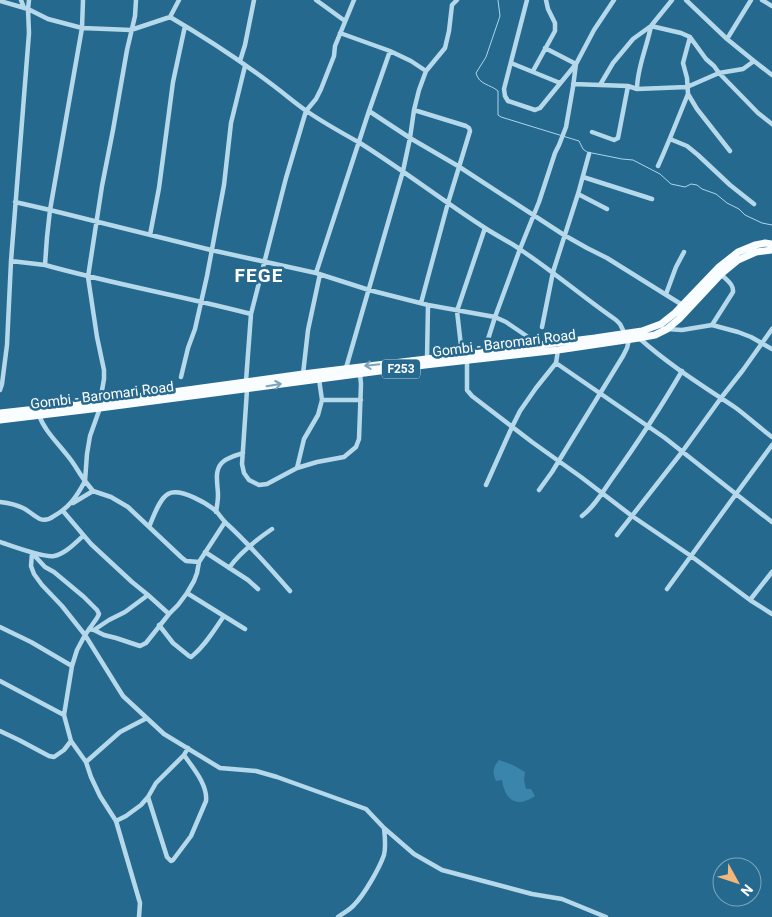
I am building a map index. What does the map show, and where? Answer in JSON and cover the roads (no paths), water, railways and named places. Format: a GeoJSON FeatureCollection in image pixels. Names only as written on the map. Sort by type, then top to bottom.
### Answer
{"type":"FeatureCollection","features":[{"type":"Feature","properties":{"kind":"main road","name":"Gombi - Baromari Road"},"geometry":{"type":"LineString","coordinates":[[0,413],[246,390],[297,377],[346,368],[427,358],[464,357],[484,352],[531,349],[558,350],[627,337],[661,324],[676,314],[719,267],[738,252],[755,245],[772,244]]}},
{"type":"Feature","properties":{"kind":"main road","name":"Gombi - Baromari Road"},"geometry":{"type":"LineString","coordinates":[[0,420],[246,381],[297,377],[319,380],[464,357],[655,335],[667,329],[688,310],[721,274],[733,264],[756,252],[772,250]]}},
{"type":"Feature","properties":{"kind":"street"},"geometry":{"type":"LineString","coordinates":[[0,390],[8,345],[11,261],[28,33],[26,9],[22,0]]}},
{"type":"Feature","properties":{"kind":"street"},"geometry":{"type":"LineString","coordinates":[[26,9],[29,0]]}},
{"type":"Feature","properties":{"kind":"street"},"geometry":{"type":"LineString","coordinates":[[45,265],[50,210],[82,28],[83,0]]}},
{"type":"Feature","properties":{"kind":"street"},"geometry":{"type":"LineString","coordinates":[[72,503],[85,482],[90,436],[100,405],[104,378],[88,277],[102,186],[135,16],[136,0]]}},
{"type":"Feature","properties":{"kind":"street"},"geometry":{"type":"LineString","coordinates":[[0,1],[26,9],[48,19],[82,28],[131,30],[170,17],[179,0]]}},
{"type":"Feature","properties":{"kind":"street"},"geometry":{"type":"LineString","coordinates":[[240,61],[254,0]]}},
{"type":"Feature","properties":{"kind":"street"},"geometry":{"type":"LineString","coordinates":[[316,0],[346,21]]}},
{"type":"Feature","properties":{"kind":"street"},"geometry":{"type":"LineString","coordinates":[[246,381],[251,314],[286,178],[306,111],[316,99],[321,89],[334,56],[335,46],[354,0]]}},
{"type":"Feature","properties":{"kind":"street"},"geometry":{"type":"LineString","coordinates":[[346,368],[403,171],[419,90],[426,71],[445,48],[452,2],[456,0]]}},
{"type":"Feature","properties":{"kind":"street"},"geometry":{"type":"LineString","coordinates":[[527,0],[504,89],[508,101],[535,110],[540,108],[576,64],[594,30],[614,0]]}},
{"type":"Feature","properties":{"kind":"street"},"geometry":{"type":"LineString","coordinates":[[533,72],[555,31],[555,23],[546,0]]}},
{"type":"Feature","properties":{"kind":"street"},"geometry":{"type":"LineString","coordinates":[[600,85],[613,63],[633,39],[651,26],[672,0]]}},
{"type":"Feature","properties":{"kind":"street"},"geometry":{"type":"LineString","coordinates":[[686,0],[727,39],[770,73],[772,66]]}},
{"type":"Feature","properties":{"kind":"street"},"geometry":{"type":"LineString","coordinates":[[727,39],[751,0]]}},
{"type":"Feature","properties":{"kind":"street"},"geometry":{"type":"LineString","coordinates":[[762,0],[772,6]]}},
{"type":"Feature","properties":{"kind":"street"},"geometry":{"type":"LineString","coordinates":[[170,17],[240,61],[306,111],[403,171],[448,203],[520,249],[620,324],[627,337],[627,348],[578,431],[539,490]]}},
{"type":"Feature","properties":{"kind":"street"},"geometry":{"type":"LineString","coordinates":[[150,234],[159,188],[173,82],[185,26]]}},
{"type":"Feature","properties":{"kind":"street"},"geometry":{"type":"LineString","coordinates":[[651,26],[681,33],[690,38],[719,73],[758,113],[772,124]]}},
{"type":"Feature","properties":{"kind":"street"},"geometry":{"type":"LineString","coordinates":[[636,89],[651,26]]}},
{"type":"Feature","properties":{"kind":"street"},"geometry":{"type":"LineString","coordinates":[[340,34],[390,51],[426,71]]}},
{"type":"Feature","properties":{"kind":"street"},"geometry":{"type":"LineString","coordinates":[[690,38],[683,63],[688,94],[730,151]]}},
{"type":"Feature","properties":{"kind":"street"},"geometry":{"type":"LineString","coordinates":[[545,48],[576,64]]}},
{"type":"Feature","properties":{"kind":"street"},"geometry":{"type":"LineString","coordinates":[[297,377],[318,274],[369,111],[390,51]]}},
{"type":"Feature","properties":{"kind":"street"},"geometry":{"type":"LineString","coordinates":[[573,84],[628,86],[636,89],[687,87],[719,73],[743,69],[754,61]]}},
{"type":"Feature","properties":{"kind":"street"},"geometry":{"type":"LineString","coordinates":[[511,63],[560,83]]}},
{"type":"Feature","properties":{"kind":"street"},"geometry":{"type":"LineString","coordinates":[[484,352],[495,317],[542,196],[555,153],[566,127],[576,64]]}},
{"type":"Feature","properties":{"kind":"street"},"geometry":{"type":"LineString","coordinates":[[180,377],[195,329],[224,185],[231,123],[245,66]]}},
{"type":"Feature","properties":{"kind":"street"},"geometry":{"type":"LineString","coordinates":[[592,132],[614,140],[618,138],[628,86]]}},
{"type":"Feature","properties":{"kind":"street"},"geometry":{"type":"LineString","coordinates":[[658,166],[688,94]]}},
{"type":"Feature","properties":{"kind":"street"},"geometry":{"type":"LineString","coordinates":[[414,110],[446,119],[469,128],[470,131],[458,166],[421,303]]}},
{"type":"Feature","properties":{"kind":"street"},"geometry":{"type":"LineString","coordinates":[[369,111],[564,235],[607,258],[684,306]]}},
{"type":"Feature","properties":{"kind":"street"},"geometry":{"type":"LineString","coordinates":[[670,138],[698,155],[730,185],[754,204]]}},
{"type":"Feature","properties":{"kind":"street"},"geometry":{"type":"LineString","coordinates":[[542,328],[553,272],[590,154]]}},
{"type":"Feature","properties":{"kind":"street"},"geometry":{"type":"LineString","coordinates":[[583,176],[652,198]]}},
{"type":"Feature","properties":{"kind":"street"},"geometry":{"type":"LineString","coordinates":[[578,194],[607,209]]}},
{"type":"Feature","properties":{"kind":"street"},"geometry":{"type":"LineString","coordinates":[[15,202],[318,274],[368,290],[428,305],[495,317],[506,322],[530,339],[532,342],[531,349]]}},
{"type":"Feature","properties":{"kind":"street"},"geometry":{"type":"LineString","coordinates":[[486,228],[457,311],[467,390],[512,427],[632,516],[772,614]]}},
{"type":"Feature","properties":{"kind":"street"},"geometry":{"type":"LineString","coordinates":[[666,294],[684,252]]}},
{"type":"Feature","properties":{"kind":"street"},"geometry":{"type":"LineString","coordinates":[[11,261],[45,265],[88,277],[251,314]]}},
{"type":"Feature","properties":{"kind":"street"},"geometry":{"type":"LineString","coordinates":[[712,325],[734,288],[721,274]]}},
{"type":"Feature","properties":{"kind":"street"},"geometry":{"type":"LineString","coordinates":[[427,358],[428,305]]}},
{"type":"Feature","properties":{"kind":"street"},"geometry":{"type":"LineString","coordinates":[[667,329],[682,330],[712,325],[738,332],[762,342],[772,349]]}},
{"type":"Feature","properties":{"kind":"street"},"geometry":{"type":"LineString","coordinates":[[617,535],[744,370],[772,329]]}},
{"type":"Feature","properties":{"kind":"street"},"geometry":{"type":"LineString","coordinates":[[639,338],[772,437]]}},
{"type":"Feature","properties":{"kind":"street"},"geometry":{"type":"LineString","coordinates":[[486,485],[512,427],[528,399],[556,363],[558,350]]}},
{"type":"Feature","properties":{"kind":"street"},"geometry":{"type":"LineString","coordinates":[[556,363],[682,452],[772,522]]}},
{"type":"Feature","properties":{"kind":"street"},"geometry":{"type":"LineString","coordinates":[[582,516],[594,505],[648,427],[682,371]]}},
{"type":"Feature","properties":{"kind":"street"},"geometry":{"type":"LineString","coordinates":[[246,390],[242,464],[244,473],[249,480],[259,485],[267,484],[297,468],[344,457],[356,448],[360,439],[360,374]]}},
{"type":"Feature","properties":{"kind":"street"},"geometry":{"type":"LineString","coordinates":[[297,468],[304,440],[318,415],[322,400],[319,380]]}},
{"type":"Feature","properties":{"kind":"street"},"geometry":{"type":"LineString","coordinates":[[322,400],[361,400]]}},
{"type":"Feature","properties":{"kind":"street"},"geometry":{"type":"LineString","coordinates":[[39,415],[45,428],[69,457],[93,491],[111,497],[128,508],[180,557],[186,561],[198,562]]}},
{"type":"Feature","properties":{"kind":"street"},"geometry":{"type":"LineString","coordinates":[[666,589],[772,445]]}},
{"type":"Feature","properties":{"kind":"street"},"geometry":{"type":"LineString","coordinates":[[216,512],[218,493],[217,473],[220,466],[224,461],[243,453]]}},
{"type":"Feature","properties":{"kind":"street"},"geometry":{"type":"LineString","coordinates":[[0,502],[10,503],[44,520],[50,519],[93,491]]}},
{"type":"Feature","properties":{"kind":"street"},"geometry":{"type":"LineString","coordinates":[[149,527],[162,500],[168,494],[174,492],[195,498],[216,512],[250,546],[290,591]]}},
{"type":"Feature","properties":{"kind":"street"},"geometry":{"type":"LineString","coordinates":[[63,511],[83,536],[169,614]]}},
{"type":"Feature","properties":{"kind":"street"},"geometry":{"type":"LineString","coordinates":[[91,630],[140,646],[146,643],[186,593],[197,573],[198,562],[226,522]]}},
{"type":"Feature","properties":{"kind":"street"},"geometry":{"type":"LineString","coordinates":[[229,568],[236,558],[272,529]]}},
{"type":"Feature","properties":{"kind":"street"},"geometry":{"type":"LineString","coordinates":[[0,542],[32,553],[51,556],[64,551],[83,536]]}},
{"type":"Feature","properties":{"kind":"street"},"geometry":{"type":"LineString","coordinates":[[205,552],[258,589]]}},
{"type":"Feature","properties":{"kind":"street"},"geometry":{"type":"LineString","coordinates":[[32,553],[45,567],[69,584],[97,610],[99,614],[91,630]]}},
{"type":"Feature","properties":{"kind":"street"},"geometry":{"type":"LineString","coordinates":[[32,553],[31,566],[42,586],[62,606],[85,635],[123,696],[164,734],[220,768],[256,771],[366,809],[384,828],[414,854],[442,870],[532,894],[562,899],[606,917]]}},
{"type":"Feature","properties":{"kind":"street"},"geometry":{"type":"LineString","coordinates":[[750,600],[772,572]]}},
{"type":"Feature","properties":{"kind":"street"},"geometry":{"type":"LineString","coordinates":[[186,593],[245,629]]}},
{"type":"Feature","properties":{"kind":"street"},"geometry":{"type":"LineString","coordinates":[[139,917],[140,903],[116,821],[100,796],[86,762],[71,741],[64,715],[72,666],[77,650],[85,635],[125,612],[148,595]]}},
{"type":"Feature","properties":{"kind":"street"},"geometry":{"type":"LineString","coordinates":[[159,625],[173,643],[191,657],[205,642],[224,616]]}},
{"type":"Feature","properties":{"kind":"street"},"geometry":{"type":"LineString","coordinates":[[0,627],[31,642],[72,666]]}},
{"type":"Feature","properties":{"kind":"street"},"geometry":{"type":"LineString","coordinates":[[0,681],[64,715]]}},
{"type":"Feature","properties":{"kind":"street"},"geometry":{"type":"LineString","coordinates":[[86,762],[120,732],[147,718]]}},
{"type":"Feature","properties":{"kind":"street"},"geometry":{"type":"LineString","coordinates":[[0,731],[54,757],[64,750],[71,741]]}},
{"type":"Feature","properties":{"kind":"street"},"geometry":{"type":"LineString","coordinates":[[116,821],[141,805],[156,783],[184,755],[188,748]]}},
{"type":"Feature","properties":{"kind":"street"},"geometry":{"type":"LineString","coordinates":[[148,797],[167,857],[171,861],[190,836],[206,802],[207,795],[204,786],[184,755]]}},
{"type":"Feature","properties":{"kind":"street"},"geometry":{"type":"LineString","coordinates":[[338,917],[353,906],[366,889],[378,868],[384,854],[384,828]]}},
{"type":"Feature","properties":{"kind":"waterway"},"geometry":{"type":"LineString","coordinates":[[498,0],[500,16],[486,57],[476,73],[482,82],[498,91],[498,115],[579,141],[587,152],[633,160],[660,174],[671,184],[685,187],[691,184],[697,185],[716,194],[745,215],[762,223],[772,225]]}},
{"type":"Feature","properties":{"kind":"district","name":"FEGE"},"geometry":{"type":"Point","coordinates":[259,275]}}]}
